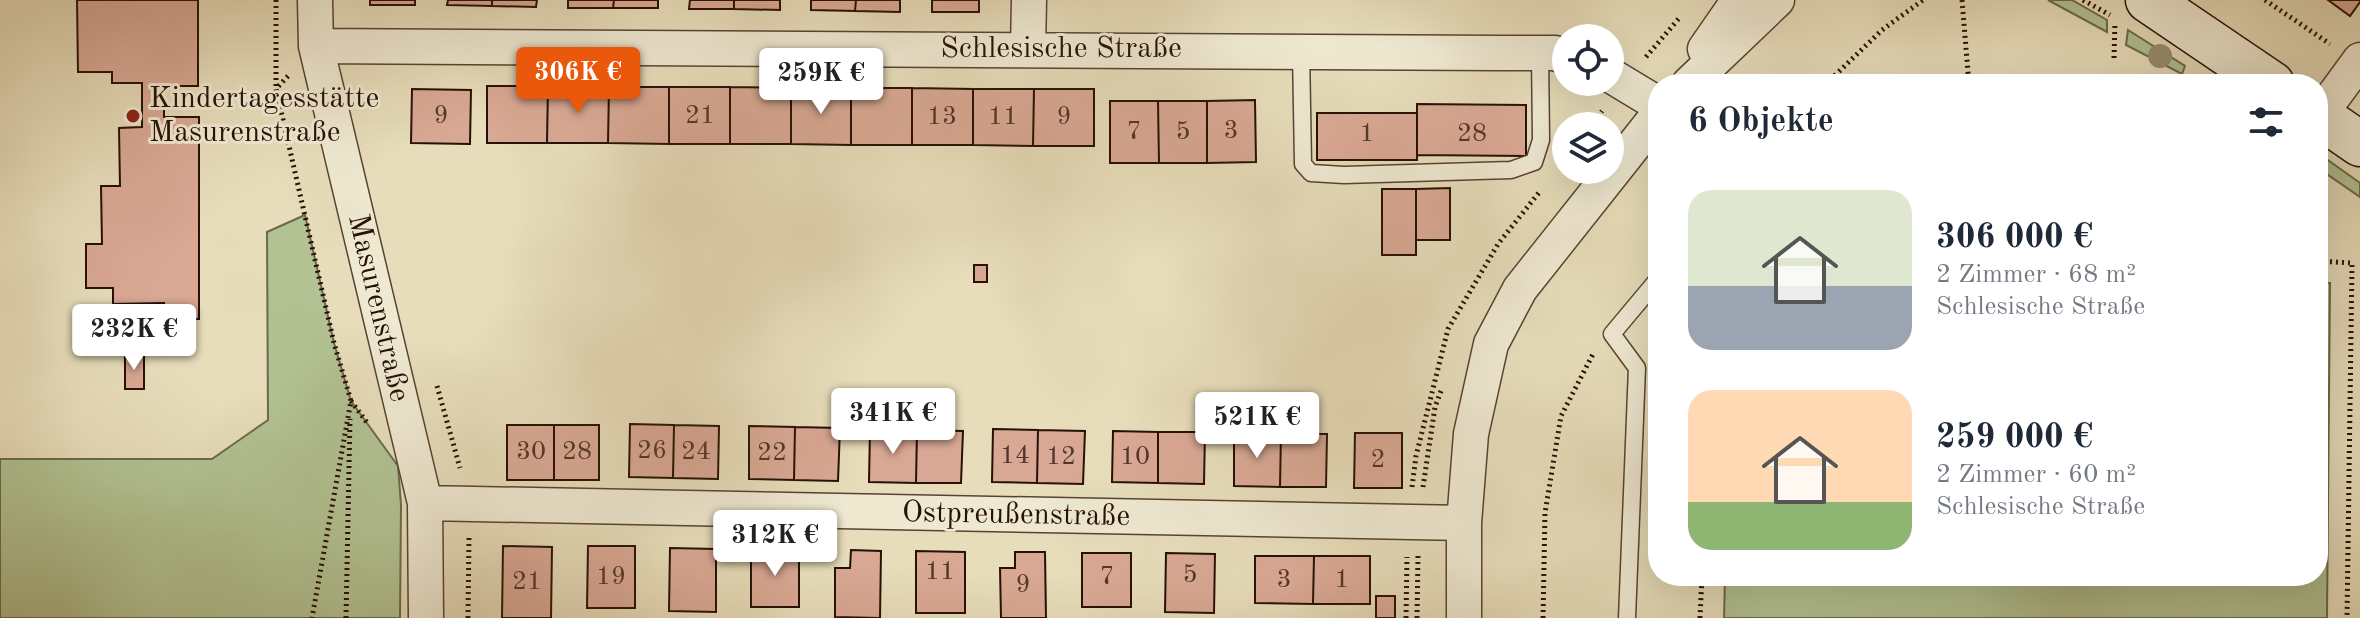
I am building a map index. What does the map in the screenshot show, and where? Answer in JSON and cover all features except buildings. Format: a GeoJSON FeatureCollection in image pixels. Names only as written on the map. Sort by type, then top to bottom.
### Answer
{"type":"FeatureCollection","features":[{"type":"Feature","properties":{"kind":"street","name":"Masurenstraße"},"geometry":{"type":"LineString","coordinates":[[315,0],[316,46],[425,503],[426,618]]}},
{"type":"Feature","properties":{"kind":"street"},"geometry":{"type":"LineString","coordinates":[[1028,48],[1029,0]]}},
{"type":"Feature","properties":{"kind":"street"},"geometry":{"type":"LineString","coordinates":[[1687,74],[1739,0]]}},
{"type":"Feature","properties":{"kind":"street"},"geometry":{"type":"LineString","coordinates":[[1699,74],[1777,0]]}},
{"type":"Feature","properties":{"kind":"street"},"geometry":{"type":"LineString","coordinates":[[2148,0],[2257,74]]}},
{"type":"Feature","properties":{"kind":"street","name":"Schlesische Straße"},"geometry":{"type":"LineString","coordinates":[[316,46],[1028,48],[1552,55]]}},
{"type":"Feature","properties":{"kind":"street"},"geometry":{"type":"LineString","coordinates":[[2328,103],[2352,71]]}},
{"type":"Feature","properties":{"kind":"street"},"geometry":{"type":"LineString","coordinates":[[1624,83],[1648,98]]}},
{"type":"Feature","properties":{"kind":"street"},"geometry":{"type":"LineString","coordinates":[[2328,123],[2360,144]]}},
{"type":"Feature","properties":{"kind":"street"},"geometry":{"type":"LineString","coordinates":[[1464,618],[1464,523],[1471,434],[1491,344],[1520,289],[1648,128]]}},
{"type":"Feature","properties":{"kind":"street","name":"Ostpreußenstraße"},"geometry":{"type":"LineString","coordinates":[[425,503],[1464,523]]}},
{"type":"Feature","properties":{"kind":"lane"},"geometry":{"type":"LineString","coordinates":[[1301,51],[1303,164],[1311,173],[1344,175],[1511,170],[1534,162],[1541,140],[1552,62]]}},
{"type":"Feature","properties":{"kind":"lane"},"geometry":{"type":"LineString","coordinates":[[1627,618],[1637,368],[1612,334],[1648,291]]}},
{"type":"Feature","properties":{"kind":"path"},"geometry":{"type":"LineString","coordinates":[[276,0],[276,89],[334,343],[351,401],[346,618]]}},
{"type":"Feature","properties":{"kind":"path"},"geometry":{"type":"LineString","coordinates":[[1836,74],[1882,30],[1923,0]]}},
{"type":"Feature","properties":{"kind":"path"},"geometry":{"type":"LineString","coordinates":[[1962,0],[1968,74]]}},
{"type":"Feature","properties":{"kind":"path"},"geometry":{"type":"LineString","coordinates":[[2083,0],[2115,18],[2114,58]]}},
{"type":"Feature","properties":{"kind":"path"},"geometry":{"type":"LineString","coordinates":[[2265,0],[2333,46],[2352,71]]}},
{"type":"Feature","properties":{"kind":"path"},"geometry":{"type":"LineString","coordinates":[[276,89],[316,46]]}},
{"type":"Feature","properties":{"kind":"path"},"geometry":{"type":"LineString","coordinates":[[2328,262],[2352,263],[2347,618]]}},
{"type":"Feature","properties":{"kind":"path"},"geometry":{"type":"LineString","coordinates":[[1543,618],[1545,513],[1561,416],[1600,339]]}},
{"type":"Feature","properties":{"kind":"path"},"geometry":{"type":"LineString","coordinates":[[351,401],[374,433]]}},
{"type":"Feature","properties":{"kind":"path"},"geometry":{"type":"LineString","coordinates":[[312,618],[351,401]]}},
{"type":"Feature","properties":{"kind":"path"},"geometry":{"type":"LineString","coordinates":[[1700,618],[1702,586]]}},
{"type":"Feature","properties":{"kind":"green space"},"geometry":{"type":"Polygon","coordinates":[[[2048,0],[2072,0],[2107,20],[2107,32],[2048,0]]]}},
{"type":"Feature","properties":{"kind":"green space"},"geometry":{"type":"Polygon","coordinates":[[[2128,30],[2185,66],[2182,74],[2126,45],[2128,30]]]}},
{"type":"Feature","properties":{"kind":"green space"},"geometry":{"type":"Polygon","coordinates":[[[2328,160],[2360,183],[2360,197],[2328,175],[2328,160]]]}},
{"type":"Feature","properties":{"kind":"green space"},"geometry":{"type":"Polygon","coordinates":[[[305,215],[334,343],[351,401],[398,466],[401,505],[400,618],[0,618],[0,459],[212,459],[268,420],[267,232],[305,215]]]}},
{"type":"Feature","properties":{"kind":"green space"},"geometry":{"type":"Polygon","coordinates":[[[2328,283],[2330,283],[2328,506],[2328,283]]]}},
{"type":"Feature","properties":{"kind":"green space"},"geometry":{"type":"Polygon","coordinates":[[[1725,586],[2327,586],[2327,618],[1724,618],[1725,586]]]}},
{"type":"Feature","properties":{"kind":"place","name":"Kindertagesstätte Masurenstraße"},"geometry":{"type":"Point","coordinates":[133,116]}}]}
